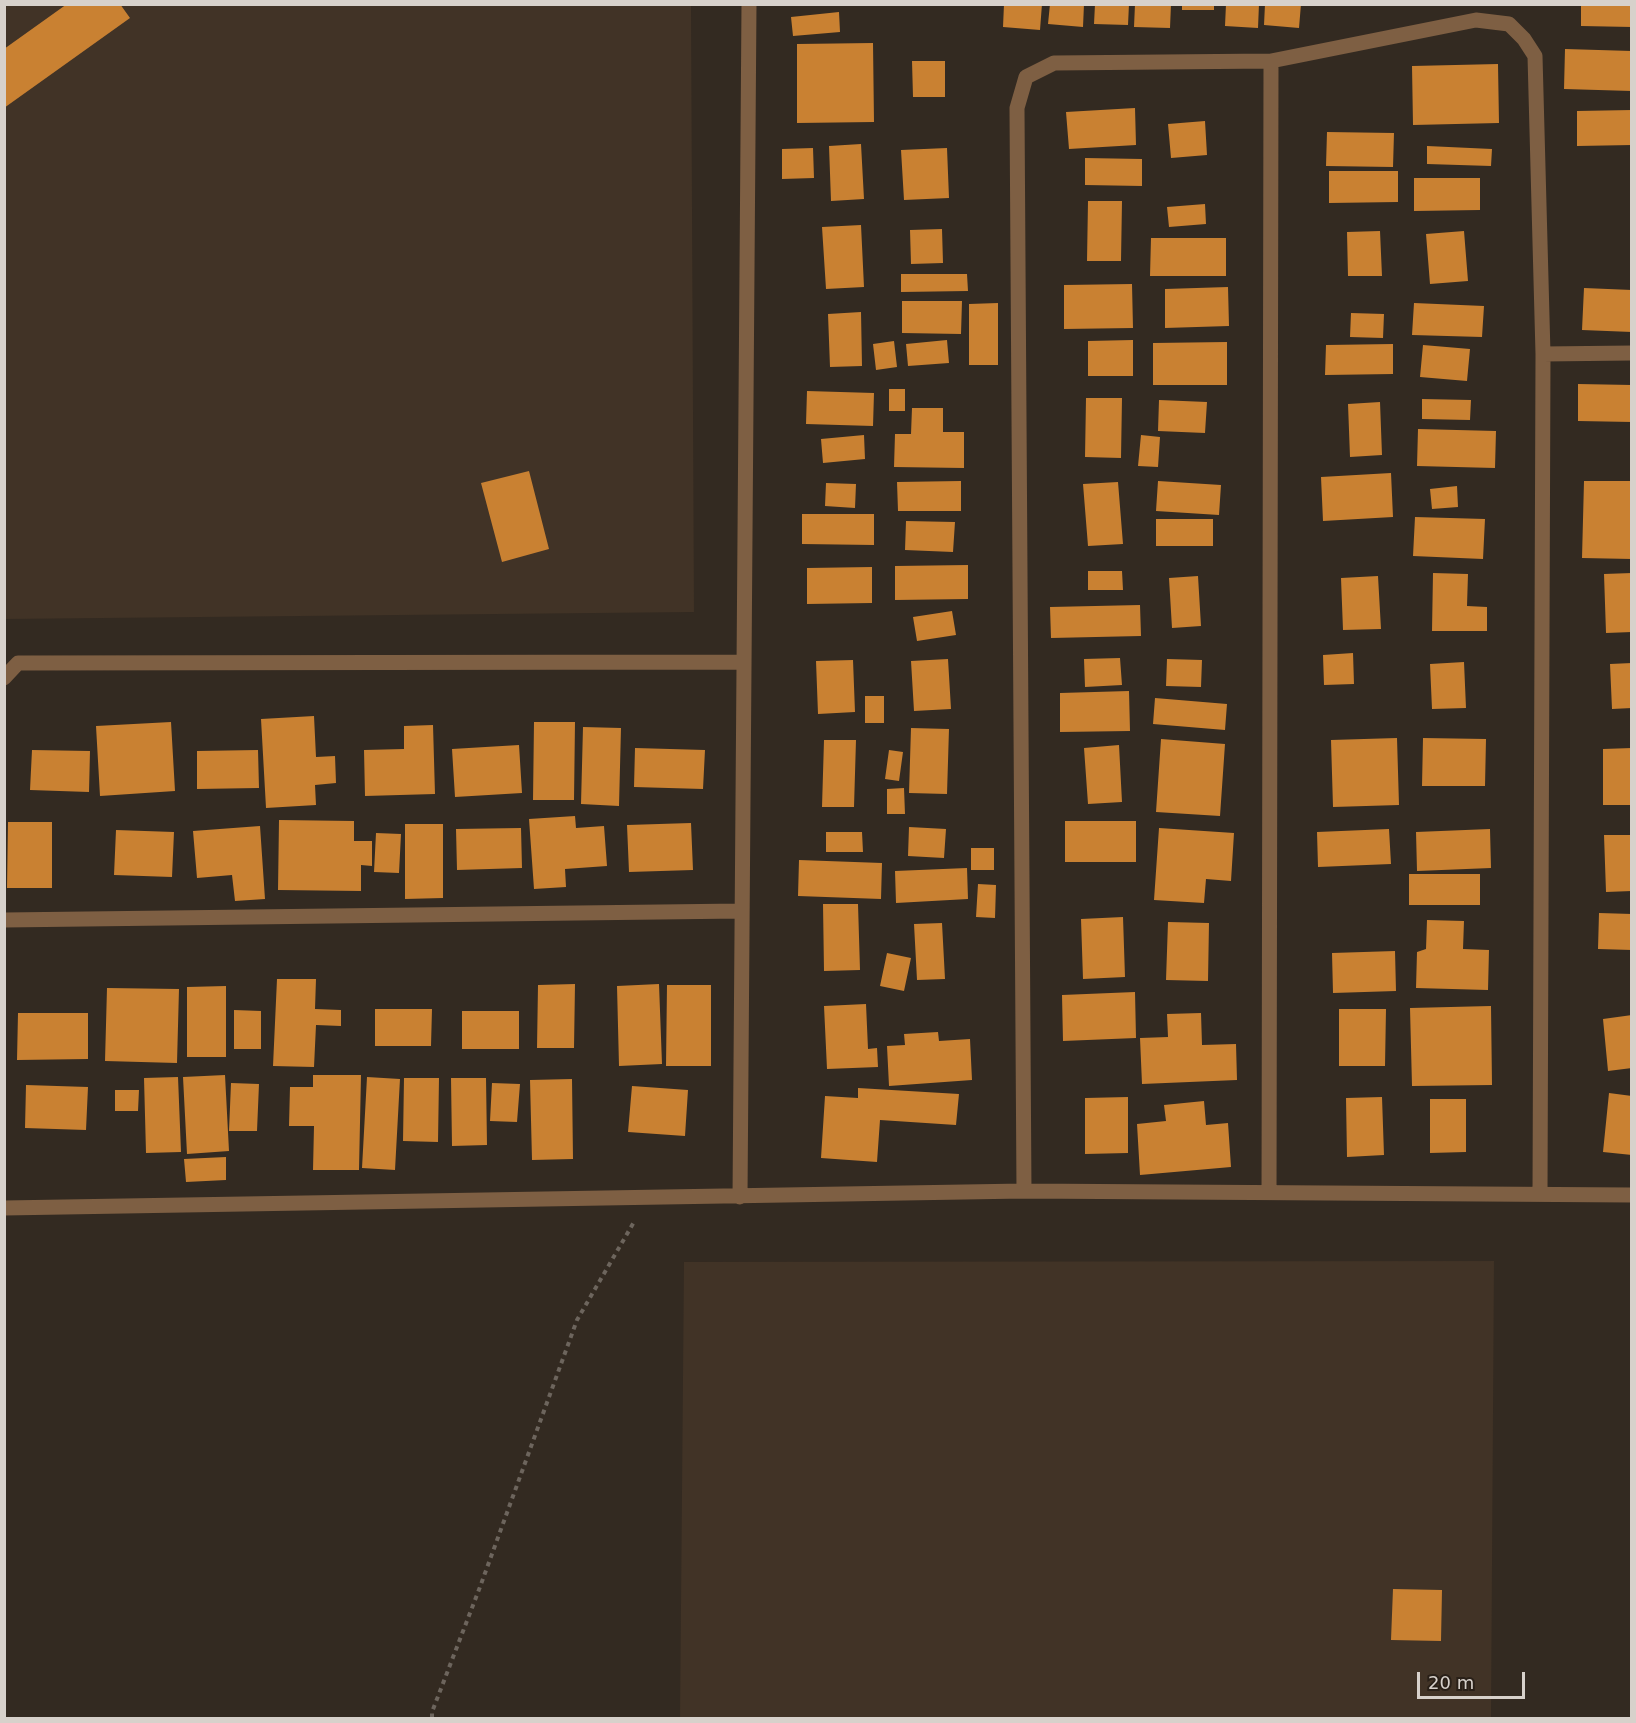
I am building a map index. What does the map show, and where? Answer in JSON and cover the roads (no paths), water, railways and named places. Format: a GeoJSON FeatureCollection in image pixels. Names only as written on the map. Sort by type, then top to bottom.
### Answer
{"type":"FeatureCollection","features":[{"type":"Feature","properties":{"kind":"street"},"geometry":{"type":"LineString","coordinates":[[740,1197],[749,4]]}},
{"type":"Feature","properties":{"kind":"street"},"geometry":{"type":"LineString","coordinates":[[1024,1191],[1017,108],[1026,77],[1054,63],[1271,61],[1476,20],[1509,24],[1524,39],[1535,56],[1543,354],[1540,1193]]}},
{"type":"Feature","properties":{"kind":"street"},"geometry":{"type":"LineString","coordinates":[[1269,1192],[1271,61]]}},
{"type":"Feature","properties":{"kind":"street"},"geometry":{"type":"LineString","coordinates":[[1543,354],[1632,353]]}},
{"type":"Feature","properties":{"kind":"street"},"geometry":{"type":"LineString","coordinates":[[4,678],[18,663],[744,662]]}},
{"type":"Feature","properties":{"kind":"street"},"geometry":{"type":"LineString","coordinates":[[4,920],[741,911]]}},
{"type":"Feature","properties":{"kind":"street"},"geometry":{"type":"LineString","coordinates":[[4,1208],[1024,1191],[1632,1195]]}}]}
